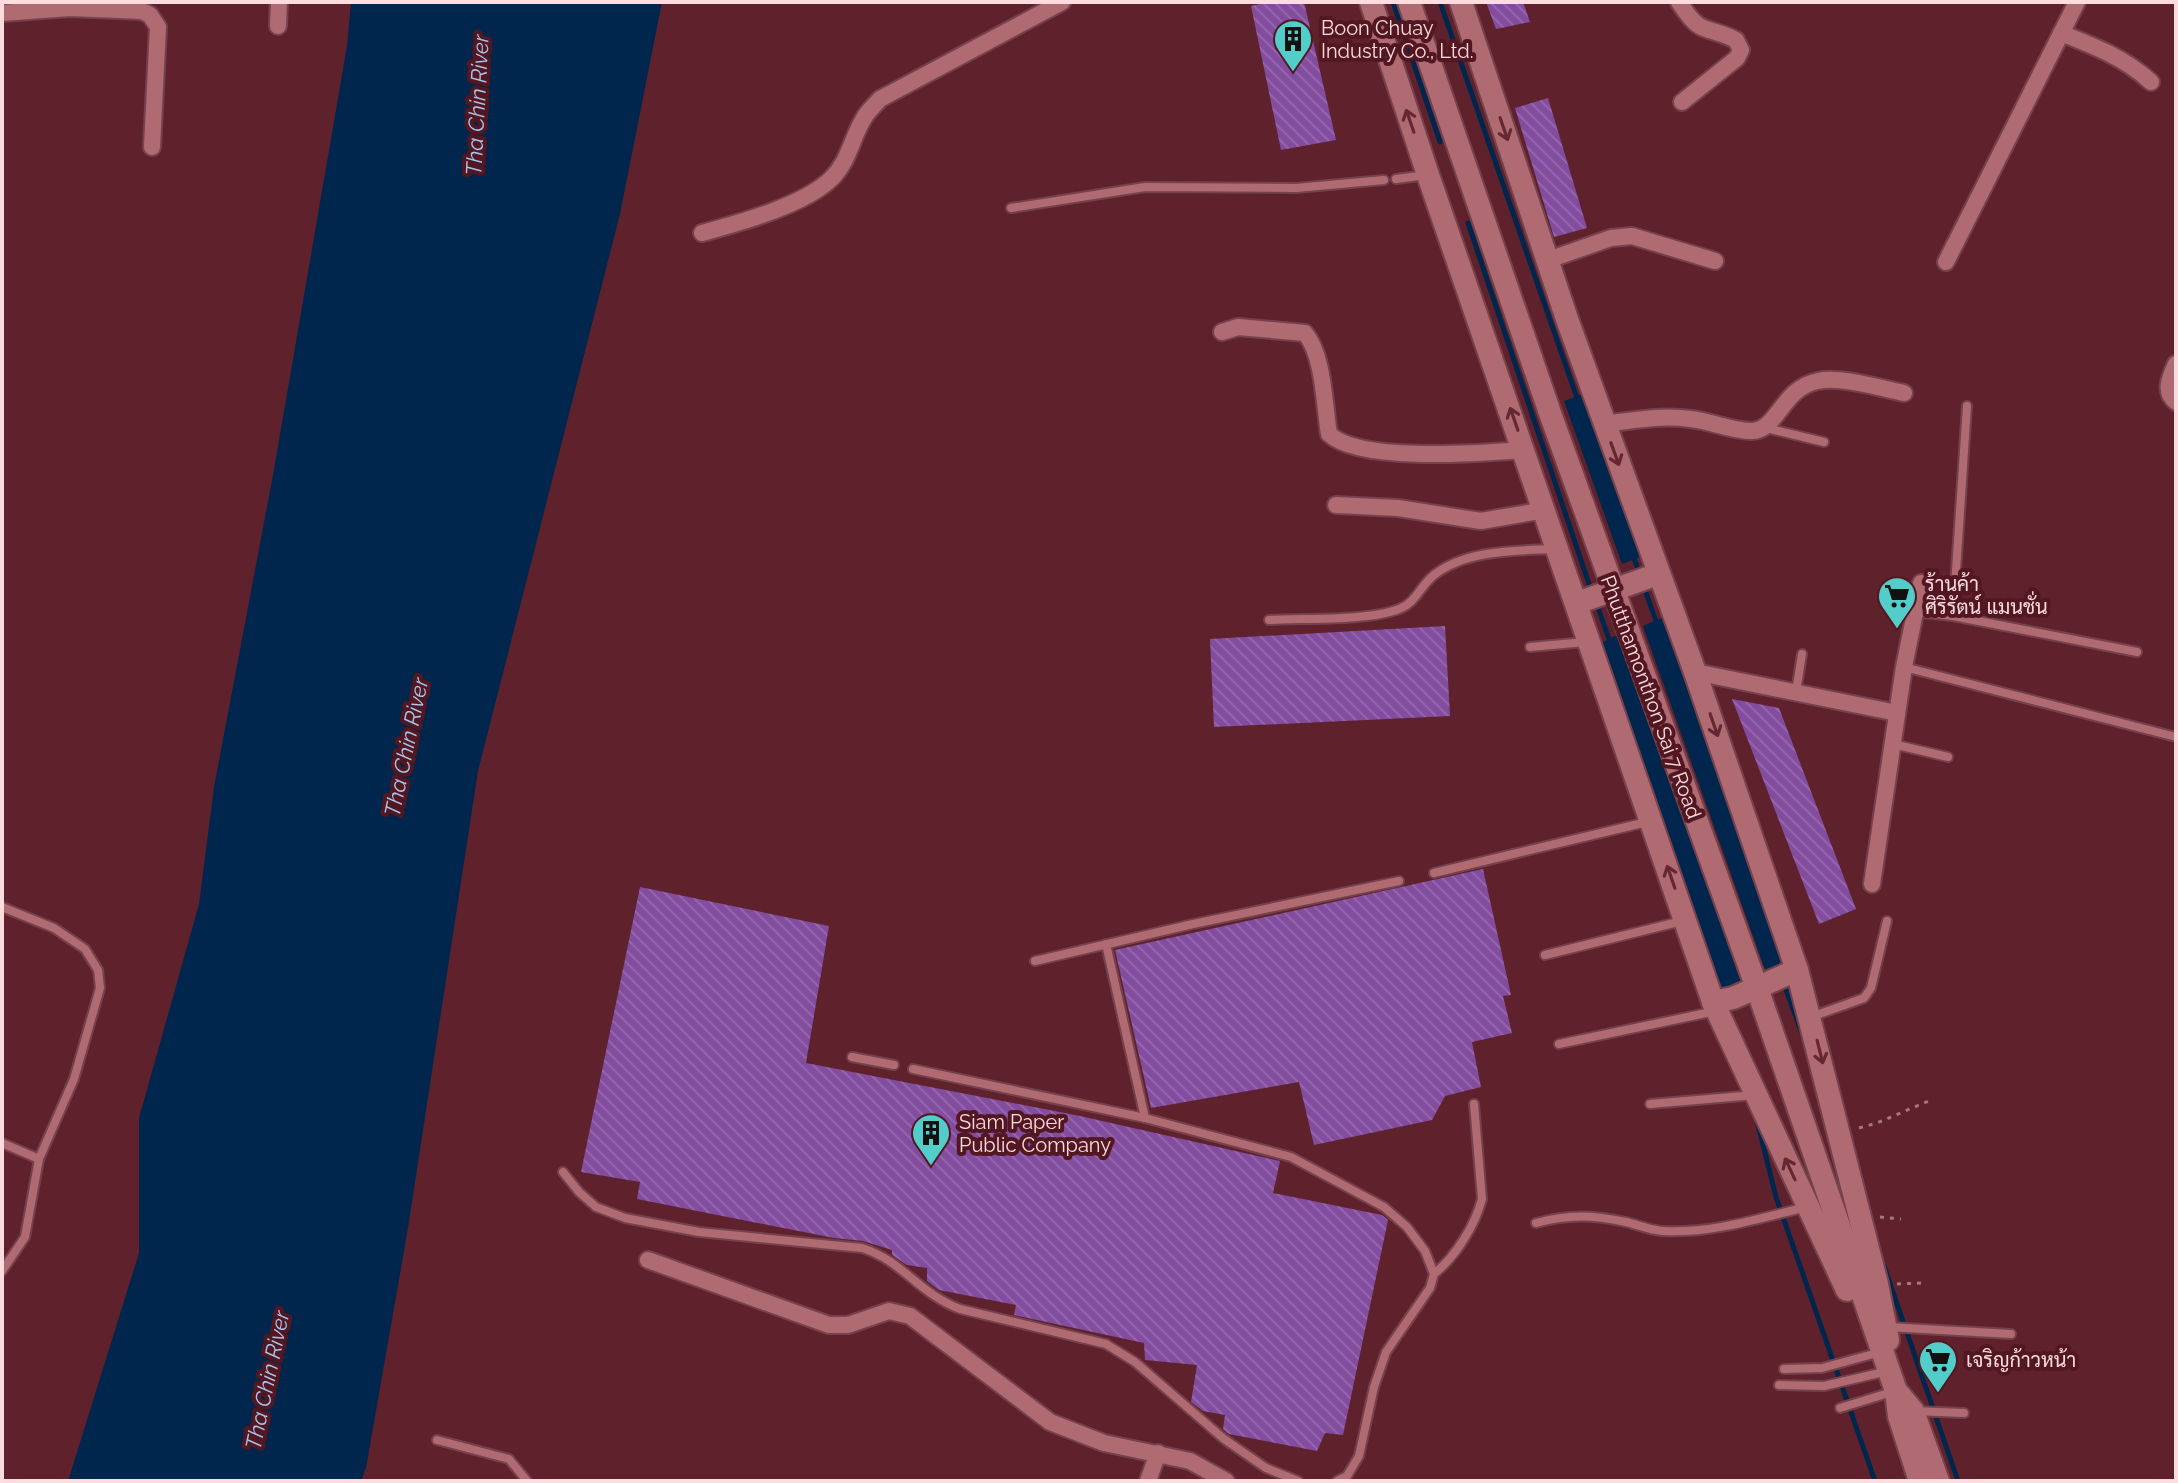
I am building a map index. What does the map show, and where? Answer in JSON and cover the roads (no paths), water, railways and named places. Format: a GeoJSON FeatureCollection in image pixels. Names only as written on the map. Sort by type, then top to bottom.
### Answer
{"type":"FeatureCollection","features":[{"type":"Feature","properties":{"kind":"main road"},"geometry":{"type":"LineString","coordinates":[[1371,2],[1715,1007],[1887,1370]]}},
{"type":"Feature","properties":{"kind":"main road","name":"Phutthamonthon Sai 7 Road"},"geometry":{"type":"LineString","coordinates":[[1409,2],[1613,591],[1757,988],[1887,1370],[1920,1481]]}},
{"type":"Feature","properties":{"kind":"main road"},"geometry":{"type":"LineString","coordinates":[[1461,2],[1604,424],[1695,672],[1797,970],[1887,1327],[1887,1370]]}},
{"type":"Feature","properties":{"kind":"main road"},"geometry":{"type":"LineString","coordinates":[[1431,184],[1470,182]]}},
{"type":"Feature","properties":{"kind":"main road"},"geometry":{"type":"LineString","coordinates":[[1577,603],[1658,574]]}},
{"type":"Feature","properties":{"kind":"main road"},"geometry":{"type":"LineString","coordinates":[[1715,1007],[1797,970]]}},
{"type":"Feature","properties":{"kind":"main road","name":"Phutthamonthon Sai 7 Road"},"geometry":{"type":"LineString","coordinates":[[1887,1370],[1913,1411],[1938,1481]]}},
{"type":"Feature","properties":{"kind":"street"},"geometry":{"type":"LineString","coordinates":[[278,26],[279,2]]}},
{"type":"Feature","properties":{"kind":"street"},"geometry":{"type":"LineString","coordinates":[[702,233],[750,220],[813,191],[832,178],[847,156],[864,117],[880,99],[1062,2]]}},
{"type":"Feature","properties":{"kind":"street"},"geometry":{"type":"LineString","coordinates":[[1679,2],[1691,21],[1704,30],[1736,40],[1741,50],[1737,58],[1682,102]]}},
{"type":"Feature","properties":{"kind":"street"},"geometry":{"type":"LineString","coordinates":[[1946,262],[2077,2]]}},
{"type":"Feature","properties":{"kind":"street"},"geometry":{"type":"LineString","coordinates":[[2,13],[70,8],[142,11],[150,15],[158,27],[152,147]]}},
{"type":"Feature","properties":{"kind":"street"},"geometry":{"type":"LineString","coordinates":[[2061,33],[2114,55],[2135,67],[2151,82]]}},
{"type":"Feature","properties":{"kind":"street"},"geometry":{"type":"LineString","coordinates":[[1548,260],[1611,238],[1632,236],[1715,261]]}},
{"type":"Feature","properties":{"kind":"street"},"geometry":{"type":"LineString","coordinates":[[1222,332],[1238,327],[1305,333],[1313,343],[1317,356],[1329,434],[1344,445],[1391,452],[1525,450]]}},
{"type":"Feature","properties":{"kind":"street"},"geometry":{"type":"LineString","coordinates":[[2176,364],[2168,390],[2176,402]]}},
{"type":"Feature","properties":{"kind":"street"},"geometry":{"type":"LineString","coordinates":[[1604,424],[1650,418],[1691,419],[1754,431],[1765,428],[1783,403],[1799,388],[1818,381],[1834,380],[1904,393]]}},
{"type":"Feature","properties":{"kind":"street"},"geometry":{"type":"LineString","coordinates":[[1336,505],[1398,508],[1481,521],[1545,510]]}},
{"type":"Feature","properties":{"kind":"street"},"geometry":{"type":"LineString","coordinates":[[1872,884],[1904,667],[1921,583]]}},
{"type":"Feature","properties":{"kind":"street"},"geometry":{"type":"LineString","coordinates":[[1695,672],[1897,713]]}},
{"type":"Feature","properties":{"kind":"street"},"geometry":{"type":"LineString","coordinates":[[648,1260],[829,1325],[848,1325],[889,1311],[910,1316],[1050,1422],[1104,1443],[1190,1461],[1226,1481]]}},
{"type":"Feature","properties":{"kind":"street"},"geometry":{"type":"LineString","coordinates":[[1148,1481],[1158,1453]]}},
{"type":"Feature","properties":{"kind":"lane"},"geometry":{"type":"LineString","coordinates":[[1396,179],[1431,184]]}},
{"type":"Feature","properties":{"kind":"lane"},"geometry":{"type":"LineString","coordinates":[[1011,208],[1145,187],[1296,188],[1384,180]]}},
{"type":"Feature","properties":{"kind":"lane"},"geometry":{"type":"LineString","coordinates":[[1953,616],[1967,406]]}},
{"type":"Feature","properties":{"kind":"lane"},"geometry":{"type":"LineString","coordinates":[[1765,428],[1824,442]]}},
{"type":"Feature","properties":{"kind":"lane"},"geometry":{"type":"LineString","coordinates":[[1269,620],[1381,614],[1409,604],[1430,578],[1449,565],[1503,552],[1557,549]]}},
{"type":"Feature","properties":{"kind":"lane"},"geometry":{"type":"LineString","coordinates":[[1915,612],[1953,616],[2137,652]]}},
{"type":"Feature","properties":{"kind":"lane"},"geometry":{"type":"LineString","coordinates":[[1530,647],[1590,642]]}},
{"type":"Feature","properties":{"kind":"lane"},"geometry":{"type":"LineString","coordinates":[[1796,692],[1802,654]]}},
{"type":"Feature","properties":{"kind":"lane"},"geometry":{"type":"LineString","coordinates":[[1904,667],[2176,737]]}},
{"type":"Feature","properties":{"kind":"lane"},"geometry":{"type":"LineString","coordinates":[[1893,744],[1948,757]]}},
{"type":"Feature","properties":{"kind":"lane"},"geometry":{"type":"LineString","coordinates":[[1434,873],[1652,821]]}},
{"type":"Feature","properties":{"kind":"lane"},"geometry":{"type":"LineString","coordinates":[[1035,961],[1399,881]]}},
{"type":"Feature","properties":{"kind":"lane"},"geometry":{"type":"LineString","coordinates":[[2,907],[54,928],[85,949],[98,970],[100,988],[74,1079],[39,1159],[25,1237],[2,1271]]}},
{"type":"Feature","properties":{"kind":"lane"},"geometry":{"type":"LineString","coordinates":[[1545,955],[1686,920]]}},
{"type":"Feature","properties":{"kind":"lane"},"geometry":{"type":"LineString","coordinates":[[1811,1017],[1864,998],[1871,988],[1887,921]]}},
{"type":"Feature","properties":{"kind":"lane"},"geometry":{"type":"LineString","coordinates":[[1106,944],[1145,1118]]}},
{"type":"Feature","properties":{"kind":"lane"},"geometry":{"type":"LineString","coordinates":[[1559,1044],[1715,1007]]}},
{"type":"Feature","properties":{"kind":"lane"},"geometry":{"type":"LineString","coordinates":[[852,1057],[894,1065]]}},
{"type":"Feature","properties":{"kind":"lane"},"geometry":{"type":"LineString","coordinates":[[913,1069],[1145,1118],[1291,1157],[1384,1207],[1407,1227],[1425,1251],[1434,1274]]}},
{"type":"Feature","properties":{"kind":"lane"},"geometry":{"type":"LineString","coordinates":[[1650,1104],[1755,1095]]}},
{"type":"Feature","properties":{"kind":"lane"},"geometry":{"type":"LineString","coordinates":[[1337,1481],[1347,1476],[1359,1456],[1374,1387],[1386,1352],[1430,1288],[1434,1274],[1454,1253],[1480,1210],[1482,1199],[1474,1104]]}},
{"type":"Feature","properties":{"kind":"lane"},"geometry":{"type":"LineString","coordinates":[[2,1143],[39,1159]]}},
{"type":"Feature","properties":{"kind":"lane"},"geometry":{"type":"LineString","coordinates":[[563,1172],[596,1207],[625,1218],[699,1232],[862,1248],[893,1262],[918,1287],[941,1302],[1106,1344],[1135,1362],[1224,1439],[1266,1468],[1298,1481]]}},
{"type":"Feature","properties":{"kind":"lane"},"geometry":{"type":"LineString","coordinates":[[1536,1223],[1564,1215],[1595,1216],[1660,1231],[1694,1230],[1744,1222],[1808,1206]]}},
{"type":"Feature","properties":{"kind":"lane"},"geometry":{"type":"LineString","coordinates":[[1887,1327],[2011,1334]]}},
{"type":"Feature","properties":{"kind":"lane"},"geometry":{"type":"LineString","coordinates":[[1784,1369],[1887,1370]]}},
{"type":"Feature","properties":{"kind":"lane"},"geometry":{"type":"LineString","coordinates":[[1779,1385],[1824,1386],[1887,1370]]}},
{"type":"Feature","properties":{"kind":"lane"},"geometry":{"type":"LineString","coordinates":[[1840,1408],[1887,1370]]}},
{"type":"Feature","properties":{"kind":"lane"},"geometry":{"type":"LineString","coordinates":[[1913,1411],[1964,1413]]}},
{"type":"Feature","properties":{"kind":"lane"},"geometry":{"type":"LineString","coordinates":[[437,1440],[509,1459],[527,1481]]}},
{"type":"Feature","properties":{"kind":"water","name":"Tha Chin River"},"geometry":{"type":"Polygon","coordinates":[[[351,2],[662,2],[620,214],[478,771],[408,1228],[366,1468],[361,1481],[68,1481],[139,1253],[139,1118],[199,904],[214,787],[273,475],[347,46],[351,2]]]}},
{"type":"Feature","properties":{"kind":"water"},"geometry":{"type":"Polygon","coordinates":[[[1585,393],[1643,556],[1622,564],[1564,401],[1585,393]]]}},
{"type":"Feature","properties":{"kind":"water"},"geometry":{"type":"Polygon","coordinates":[[[1664,617],[1783,965],[1769,973],[1764,967],[1643,626],[1664,617]]]}},
{"type":"Feature","properties":{"kind":"water"},"geometry":{"type":"Polygon","coordinates":[[[1620,636],[1742,985],[1722,990],[1600,644],[1620,636]]]}},
{"type":"Feature","properties":{"kind":"waterway"},"geometry":{"type":"LineString","coordinates":[[1393,2],[1440,142]]}},
{"type":"Feature","properties":{"kind":"waterway"},"geometry":{"type":"LineString","coordinates":[[1440,2],[1578,401]]}},
{"type":"Feature","properties":{"kind":"waterway"},"geometry":{"type":"LineString","coordinates":[[1468,223],[1592,593]]}},
{"type":"Feature","properties":{"kind":"waterway"},"geometry":{"type":"LineString","coordinates":[[1632,553],[1640,574]]}},
{"type":"Feature","properties":{"kind":"waterway"},"geometry":{"type":"LineString","coordinates":[[1644,587],[1658,627]]}},
{"type":"Feature","properties":{"kind":"waterway"},"geometry":{"type":"LineString","coordinates":[[1596,602],[1610,642]]}},
{"type":"Feature","properties":{"kind":"waterway"},"geometry":{"type":"LineString","coordinates":[[1784,984],[1805,1042]]}},
{"type":"Feature","properties":{"kind":"waterway"},"geometry":{"type":"LineString","coordinates":[[1757,1121],[1776,1197],[1875,1481]]}},
{"type":"Feature","properties":{"kind":"waterway"},"geometry":{"type":"LineString","coordinates":[[1884,1266],[1958,1481]]}},
{"type":"Feature","properties":{"kind":"place","name":"Boon Chuay Industry Co., Ltd."},"geometry":{"type":"Point","coordinates":[1293,73]}},
{"type":"Feature","properties":{"kind":"place","name":"ร้านค้า ศิริรัตน์ แมนชั่น"},"geometry":{"type":"Point","coordinates":[1897,630]}},
{"type":"Feature","properties":{"kind":"place","name":"Siam Paper Public Company"},"geometry":{"type":"Point","coordinates":[931,1167]}},
{"type":"Feature","properties":{"kind":"place","name":"เจริญก้าวหน้า"},"geometry":{"type":"Point","coordinates":[1938,1394]}}]}
